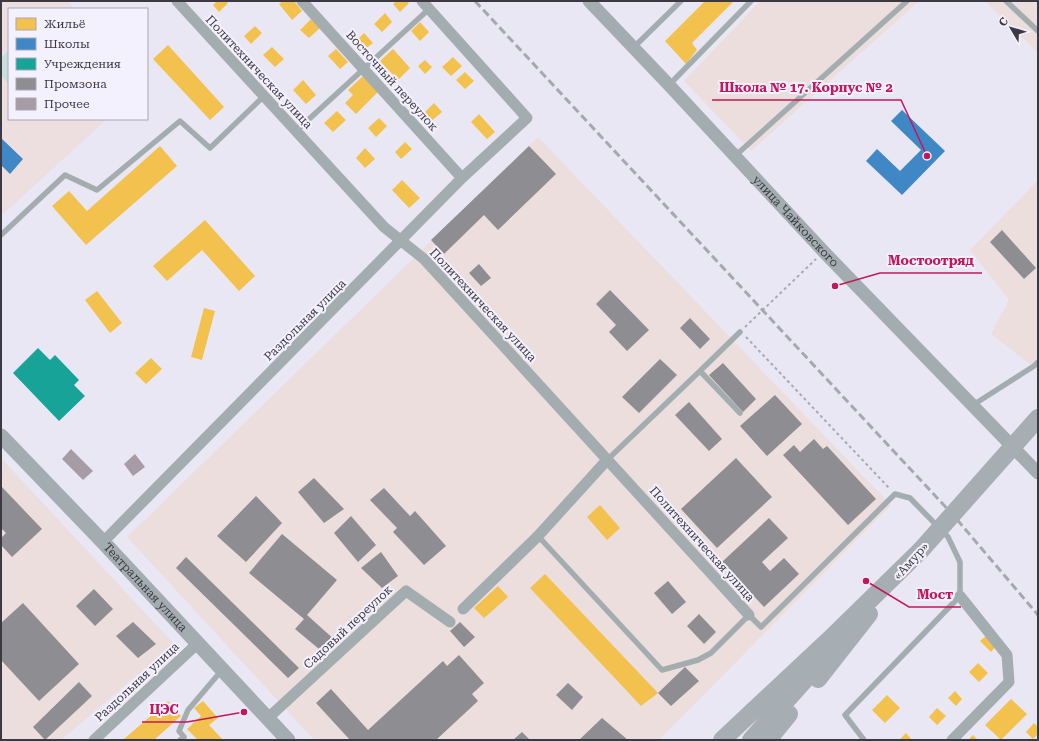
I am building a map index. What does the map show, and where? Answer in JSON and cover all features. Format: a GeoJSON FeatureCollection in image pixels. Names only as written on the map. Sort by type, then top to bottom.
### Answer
{"type":"FeatureCollection","features":[{"type":"Feature","properties":{"kind":"highway","name":"«Амур»"},"geometry":{"type":"LineString","coordinates":[[751,740],[1038,418]]}},
{"type":"Feature","properties":{"kind":"highway"},"geometry":{"type":"LineString","coordinates":[[722,740],[832,637],[921,550]]}},
{"type":"Feature","properties":{"kind":"highway"},"geometry":{"type":"LineString","coordinates":[[768,740],[921,550]]}},
{"type":"Feature","properties":{"kind":"main road","name":"Театральная улица"},"geometry":{"type":"LineString","coordinates":[[1,436],[103,542],[288,740]]}},
{"type":"Feature","properties":{"kind":"street","name":"Политехническая улица"},"geometry":{"type":"LineString","coordinates":[[176,1],[384,227],[424,259],[748,615]]}},
{"type":"Feature","properties":{"kind":"street","name":"Восточный переулок"},"geometry":{"type":"LineString","coordinates":[[302,1],[462,178]]}},
{"type":"Feature","properties":{"kind":"street","name":"улица Чайковского"},"geometry":{"type":"LineString","coordinates":[[589,1],[670,85],[824,252],[1038,473]]}},
{"type":"Feature","properties":{"kind":"street","name":"Раздольная улица"},"geometry":{"type":"LineString","coordinates":[[103,542],[401,242],[462,178],[527,118],[425,5]]}},
{"type":"Feature","properties":{"kind":"street"},"geometry":{"type":"LineString","coordinates":[[463,609],[538,536],[607,460]]}},
{"type":"Feature","properties":{"kind":"street","name":"Садовый переулок"},"geometry":{"type":"LineString","coordinates":[[268,718],[406,591],[450,622]]}},
{"type":"Feature","properties":{"kind":"street"},"geometry":{"type":"LineString","coordinates":[[952,740],[1009,682],[1007,655],[960,596]]}},
{"type":"Feature","properties":{"kind":"street","name":"Раздольная улица"},"geometry":{"type":"LineString","coordinates":[[94,740],[198,643]]}},
{"type":"Feature","properties":{"kind":"lane"},"geometry":{"type":"LineString","coordinates":[[633,47],[681,1]]}},
{"type":"Feature","properties":{"kind":"lane"},"geometry":{"type":"LineString","coordinates":[[670,85],[751,1]]}},
{"type":"Feature","properties":{"kind":"lane"},"geometry":{"type":"LineString","coordinates":[[735,156],[907,1]]}},
{"type":"Feature","properties":{"kind":"lane"},"geometry":{"type":"LineString","coordinates":[[1006,1],[1038,31]]}},
{"type":"Feature","properties":{"kind":"lane"},"geometry":{"type":"LineString","coordinates":[[296,131],[364,70],[425,5]]}},
{"type":"Feature","properties":{"kind":"lane"},"geometry":{"type":"LineString","coordinates":[[1,235],[66,175],[97,190],[180,121],[210,148],[264,96]]}},
{"type":"Feature","properties":{"kind":"lane"},"geometry":{"type":"LineString","coordinates":[[607,460],[740,332]]}},
{"type":"Feature","properties":{"kind":"lane"},"geometry":{"type":"LineString","coordinates":[[973,406],[1038,362]]}},
{"type":"Feature","properties":{"kind":"lane"},"geometry":{"type":"LineString","coordinates":[[700,371],[740,413]]}},
{"type":"Feature","properties":{"kind":"lane"},"geometry":{"type":"LineString","coordinates":[[538,536],[662,670],[698,660],[711,653],[748,615],[761,627],[895,494],[910,498],[948,537],[960,562],[960,596],[846,715],[864,740]]}},
{"type":"Feature","properties":{"kind":"lane"},"geometry":{"type":"LineString","coordinates":[[180,740],[184,737],[179,731],[188,710],[222,669]]}},
{"type":"Feature","properties":{"kind":"path"},"geometry":{"type":"LineString","coordinates":[[824,252],[740,332],[895,494]]}},
{"type":"Feature","properties":{"kind":"shaded area"},"geometry":{"type":"Polygon","coordinates":[[[1,1],[67,1],[74,8],[8,8],[8,120],[106,120],[1,216],[1,1]]]}},
{"type":"Feature","properties":{"kind":"shaded area"},"geometry":{"type":"Polygon","coordinates":[[[760,1],[919,1],[751,151],[684,81],[760,1]]]}},
{"type":"Feature","properties":{"kind":"shaded area"},"geometry":{"type":"Polygon","coordinates":[[[985,1],[1038,1],[1038,53],[985,1]]]}},
{"type":"Feature","properties":{"kind":"shaded area"},"geometry":{"type":"Polygon","coordinates":[[[538,137],[891,505],[659,740],[314,740],[127,537],[538,137]]]}},
{"type":"Feature","properties":{"kind":"shaded area"},"geometry":{"type":"Polygon","coordinates":[[[1038,180],[1038,356],[1031,365],[991,334],[1009,300],[970,250],[1038,180]]]}},
{"type":"Feature","properties":{"kind":"shaded area"},"geometry":{"type":"Polygon","coordinates":[[[1,458],[174,644],[61,740],[1,740],[1,458]]]}},
{"type":"Feature","properties":{"kind":"green space"},"geometry":{"type":"Polygon","coordinates":[[[8,51],[8,83],[1,76],[1,58],[8,51]]]}},
{"type":"Feature","properties":{"kind":"building: Жильё"},"geometry":{"type":"Polygon","coordinates":[[[217,1],[226,1],[228,3],[219,12],[213,5],[217,1]]]}},
{"type":"Feature","properties":{"kind":"building: Жильё"},"geometry":{"type":"Polygon","coordinates":[[[283,1],[294,1],[302,11],[292,20],[279,4],[283,1]]]}},
{"type":"Feature","properties":{"kind":"building: Жильё"},"geometry":{"type":"Polygon","coordinates":[[[396,1],[407,1],[409,3],[400,12],[393,4],[396,1]]]}},
{"type":"Feature","properties":{"kind":"building: Жильё"},"geometry":{"type":"Polygon","coordinates":[[[705,1],[734,1],[692,43],[697,50],[686,64],[665,41],[705,1]]]}},
{"type":"Feature","properties":{"kind":"building: Жильё"},"geometry":{"type":"Polygon","coordinates":[[[385,13],[392,22],[382,32],[374,24],[385,13]]]}},
{"type":"Feature","properties":{"kind":"building: Жильё"},"geometry":{"type":"Polygon","coordinates":[[[311,19],[320,28],[309,38],[300,30],[311,19]]]}},
{"type":"Feature","properties":{"kind":"building: Жильё"},"geometry":{"type":"Polygon","coordinates":[[[420,22],[429,32],[420,41],[411,31],[420,22]]]}},
{"type":"Feature","properties":{"kind":"building: Жильё"},"geometry":{"type":"Polygon","coordinates":[[[255,26],[262,33],[251,44],[244,36],[255,26]]]}},
{"type":"Feature","properties":{"kind":"building: Жильё"},"geometry":{"type":"Polygon","coordinates":[[[364,33],[373,43],[365,49],[357,40],[364,33]]]}},
{"type":"Feature","properties":{"kind":"building: Жильё"},"geometry":{"type":"Polygon","coordinates":[[[168,45],[224,107],[210,120],[153,59],[168,45]]]}},
{"type":"Feature","properties":{"kind":"building: Жильё"},"geometry":{"type":"Polygon","coordinates":[[[272,47],[284,59],[275,67],[263,55],[272,47]]]}},
{"type":"Feature","properties":{"kind":"building: Жильё"},"geometry":{"type":"Polygon","coordinates":[[[336,49],[348,62],[340,69],[328,56],[336,49]]]}},
{"type":"Feature","properties":{"kind":"building: Жильё"},"geometry":{"type":"Polygon","coordinates":[[[393,49],[410,68],[398,80],[380,61],[393,49]]]}},
{"type":"Feature","properties":{"kind":"building: Жильё"},"geometry":{"type":"Polygon","coordinates":[[[453,57],[462,66],[451,76],[442,67],[453,57]]]}},
{"type":"Feature","properties":{"kind":"building: Жильё"},"geometry":{"type":"Polygon","coordinates":[[[425,60],[432,67],[425,74],[418,66],[425,60]]]}},
{"type":"Feature","properties":{"kind":"building: Жильё"},"geometry":{"type":"Polygon","coordinates":[[[465,72],[474,81],[465,89],[456,80],[465,72]]]}},
{"type":"Feature","properties":{"kind":"building: Жильё"},"geometry":{"type":"Polygon","coordinates":[[[364,75],[379,91],[356,114],[345,103],[353,95],[348,90],[364,75]]]}},
{"type":"Feature","properties":{"kind":"building: Жильё"},"geometry":{"type":"Polygon","coordinates":[[[303,80],[316,95],[306,104],[293,90],[303,80]]]}},
{"type":"Feature","properties":{"kind":"building: Жильё"},"geometry":{"type":"Polygon","coordinates":[[[434,103],[442,112],[429,123],[422,115],[434,103]]]}},
{"type":"Feature","properties":{"kind":"building: Жильё"},"geometry":{"type":"Polygon","coordinates":[[[337,111],[346,120],[333,132],[324,123],[337,111]]]}},
{"type":"Feature","properties":{"kind":"building: Жильё"},"geometry":{"type":"Polygon","coordinates":[[[479,114],[495,132],[487,139],[471,122],[479,114]]]}},
{"type":"Feature","properties":{"kind":"building: Жильё"},"geometry":{"type":"Polygon","coordinates":[[[379,118],[387,126],[376,137],[368,128],[379,118]]]}},
{"type":"Feature","properties":{"kind":"building: Жильё"},"geometry":{"type":"Polygon","coordinates":[[[405,142],[412,149],[401,159],[395,152],[405,142]]]}},
{"type":"Feature","properties":{"kind":"building: Жильё"},"geometry":{"type":"Polygon","coordinates":[[[160,146],[177,166],[86,245],[52,206],[69,191],[87,211],[160,146]]]}},
{"type":"Feature","properties":{"kind":"building: Жильё"},"geometry":{"type":"Polygon","coordinates":[[[365,148],[375,159],[365,168],[356,158],[365,148]]]}},
{"type":"Feature","properties":{"kind":"building: Жильё"},"geometry":{"type":"Polygon","coordinates":[[[402,180],[420,198],[409,208],[392,190],[402,180]]]}},
{"type":"Feature","properties":{"kind":"building: Жильё"},"geometry":{"type":"Polygon","coordinates":[[[205,220],[255,276],[239,291],[202,250],[167,281],[153,266],[205,220]]]}},
{"type":"Feature","properties":{"kind":"building: Жильё"},"geometry":{"type":"Polygon","coordinates":[[[97,291],[122,323],[110,333],[85,300],[97,291]]]}},
{"type":"Feature","properties":{"kind":"building: Жильё"},"geometry":{"type":"Polygon","coordinates":[[[204,308],[215,311],[202,360],[191,357],[204,308]]]}},
{"type":"Feature","properties":{"kind":"building: Жильё"},"geometry":{"type":"Polygon","coordinates":[[[151,358],[162,369],[146,384],[135,373],[151,358]]]}},
{"type":"Feature","properties":{"kind":"building: Жильё"},"geometry":{"type":"Polygon","coordinates":[[[600,505],[620,528],[607,540],[587,517],[600,505]]]}},
{"type":"Feature","properties":{"kind":"building: Жильё"},"geometry":{"type":"Polygon","coordinates":[[[545,574],[658,693],[641,706],[530,588],[545,574]]]}},
{"type":"Feature","properties":{"kind":"building: Жильё"},"geometry":{"type":"Polygon","coordinates":[[[498,586],[508,597],[484,618],[474,608],[498,586]]]}},
{"type":"Feature","properties":{"kind":"building: Жильё"},"geometry":{"type":"Polygon","coordinates":[[[986,636],[996,646],[991,652],[980,641],[986,636]]]}},
{"type":"Feature","properties":{"kind":"building: Жильё"},"geometry":{"type":"Polygon","coordinates":[[[978,663],[988,673],[979,682],[969,672],[978,663]]]}},
{"type":"Feature","properties":{"kind":"building: Жильё"},"geometry":{"type":"Polygon","coordinates":[[[955,691],[962,699],[956,706],[948,698],[955,691]]]}},
{"type":"Feature","properties":{"kind":"building: Жильё"},"geometry":{"type":"Polygon","coordinates":[[[887,695],[900,708],[885,723],[872,710],[887,695]]]}},
{"type":"Feature","properties":{"kind":"building: Жильё"},"geometry":{"type":"Polygon","coordinates":[[[1011,699],[1027,714],[1001,740],[985,725],[1011,699]]]}},
{"type":"Feature","properties":{"kind":"building: Жильё"},"geometry":{"type":"Polygon","coordinates":[[[168,701],[181,716],[154,740],[124,739],[168,701]]]}},
{"type":"Feature","properties":{"kind":"building: Жильё"},"geometry":{"type":"Polygon","coordinates":[[[203,701],[218,718],[209,725],[223,740],[198,740],[187,729],[201,716],[194,708],[203,701]]]}},
{"type":"Feature","properties":{"kind":"building: Жильё"},"geometry":{"type":"Polygon","coordinates":[[[937,708],[946,716],[937,725],[929,717],[937,708]]]}},
{"type":"Feature","properties":{"kind":"building: Жильё"},"geometry":{"type":"Polygon","coordinates":[[[1034,723],[1038,727],[1038,734],[1033,739],[1026,732],[1034,723]]]}},
{"type":"Feature","properties":{"kind":"building: Жильё"},"geometry":{"type":"Polygon","coordinates":[[[906,733],[912,740],[899,740],[906,733]]]}},
{"type":"Feature","properties":{"kind":"building: Жильё"},"geometry":{"type":"Polygon","coordinates":[[[973,735],[978,740],[968,740],[973,735]]]}},
{"type":"Feature","properties":{"kind":"building: Школы"},"geometry":{"type":"Polygon","coordinates":[[[902,110],[945,151],[902,195],[866,161],[877,149],[900,171],[921,150],[891,121],[902,110]]]}},
{"type":"Feature","properties":{"kind":"building: Школы"},"geometry":{"type":"Polygon","coordinates":[[[1,138],[23,159],[10,174],[1,165],[1,138]]]}},
{"type":"Feature","properties":{"kind":"building: Учреждения"},"geometry":{"type":"Polygon","coordinates":[[[38,348],[50,360],[55,355],[79,380],[74,385],[85,396],[59,421],[13,373],[38,348]]]}},
{"type":"Feature","properties":{"kind":"building: Промзона"},"geometry":{"type":"Polygon","coordinates":[[[529,146],[556,174],[498,230],[484,215],[444,254],[431,240],[529,146]]]}},
{"type":"Feature","properties":{"kind":"building: Промзона"},"geometry":{"type":"Polygon","coordinates":[[[1002,230],[1036,268],[1024,279],[990,242],[1002,230]]]}},
{"type":"Feature","properties":{"kind":"building: Промзона"},"geometry":{"type":"Polygon","coordinates":[[[479,264],[491,278],[481,286],[469,273],[479,264]]]}},
{"type":"Feature","properties":{"kind":"building: Промзона"},"geometry":{"type":"Polygon","coordinates":[[[610,290],[649,330],[627,351],[609,332],[616,325],[596,304],[610,290]]]}},
{"type":"Feature","properties":{"kind":"building: Промзона"},"geometry":{"type":"Polygon","coordinates":[[[690,318],[710,339],[700,349],[680,328],[690,318]]]}},
{"type":"Feature","properties":{"kind":"building: Промзона"},"geometry":{"type":"Polygon","coordinates":[[[660,359],[677,375],[639,413],[622,397],[660,359]]]}},
{"type":"Feature","properties":{"kind":"building: Промзона"},"geometry":{"type":"Polygon","coordinates":[[[723,363],[756,399],[743,412],[709,375],[723,363]]]}},
{"type":"Feature","properties":{"kind":"building: Промзона"},"geometry":{"type":"Polygon","coordinates":[[[775,395],[802,424],[767,456],[740,426],[775,395]]]}},
{"type":"Feature","properties":{"kind":"building: Промзона"},"geometry":{"type":"Polygon","coordinates":[[[689,402],[722,439],[709,451],[675,415],[689,402]]]}},
{"type":"Feature","properties":{"kind":"building: Промзона"},"geometry":{"type":"Polygon","coordinates":[[[814,439],[823,449],[827,446],[876,499],[848,525],[783,455],[794,445],[800,452],[814,439]]]}},
{"type":"Feature","properties":{"kind":"building: Промзона"},"geometry":{"type":"Polygon","coordinates":[[[736,458],[772,497],[717,548],[681,509],[736,458]]]}},
{"type":"Feature","properties":{"kind":"building: Промзона"},"geometry":{"type":"Polygon","coordinates":[[[314,478],[344,509],[324,523],[298,492],[314,478]]]}},
{"type":"Feature","properties":{"kind":"building: Промзона"},"geometry":{"type":"Polygon","coordinates":[[[1,486],[42,529],[12,557],[1,545],[1,538],[6,533],[1,528],[1,486]]]}},
{"type":"Feature","properties":{"kind":"building: Промзона"},"geometry":{"type":"Polygon","coordinates":[[[384,488],[410,516],[415,511],[446,546],[424,565],[393,532],[397,528],[370,500],[384,488]]]}},
{"type":"Feature","properties":{"kind":"building: Промзона"},"geometry":{"type":"Polygon","coordinates":[[[256,496],[282,523],[246,562],[217,536],[256,496]]]}},
{"type":"Feature","properties":{"kind":"building: Промзона"},"geometry":{"type":"Polygon","coordinates":[[[351,516],[376,545],[358,562],[334,533],[351,516]]]}},
{"type":"Feature","properties":{"kind":"building: Промзона"},"geometry":{"type":"Polygon","coordinates":[[[769,518],[788,538],[762,562],[770,571],[784,558],[799,574],[764,607],[722,562],[769,518]]]}},
{"type":"Feature","properties":{"kind":"building: Промзона"},"geometry":{"type":"Polygon","coordinates":[[[282,534],[337,580],[307,615],[336,641],[325,654],[295,629],[304,619],[249,573],[282,534]]]}},
{"type":"Feature","properties":{"kind":"building: Промзона"},"geometry":{"type":"Polygon","coordinates":[[[381,552],[398,576],[382,588],[361,568],[381,552]]]}},
{"type":"Feature","properties":{"kind":"building: Промзона"},"geometry":{"type":"Polygon","coordinates":[[[186,557],[299,668],[288,678],[176,568],[186,557]]]}},
{"type":"Feature","properties":{"kind":"building: Промзона"},"geometry":{"type":"Polygon","coordinates":[[[668,581],[686,602],[672,614],[654,593],[668,581]]]}},
{"type":"Feature","properties":{"kind":"building: Промзона"},"geometry":{"type":"Polygon","coordinates":[[[94,589],[113,609],[95,626],[76,606],[94,589]]]}},
{"type":"Feature","properties":{"kind":"building: Промзона"},"geometry":{"type":"Polygon","coordinates":[[[23,603],[79,664],[39,701],[1,660],[1,623],[23,603]]]}},
{"type":"Feature","properties":{"kind":"building: Промзона"},"geometry":{"type":"Polygon","coordinates":[[[699,614],[716,632],[704,644],[687,626],[699,614]]]}},
{"type":"Feature","properties":{"kind":"building: Промзона"},"geometry":{"type":"Polygon","coordinates":[[[133,622],[156,644],[138,658],[116,636],[133,622]]]}},
{"type":"Feature","properties":{"kind":"building: Промзона"},"geometry":{"type":"Polygon","coordinates":[[[460,622],[475,637],[464,647],[450,631],[460,622]]]}},
{"type":"Feature","properties":{"kind":"building: Промзона"},"geometry":{"type":"Polygon","coordinates":[[[459,655],[484,683],[472,694],[478,701],[436,740],[350,740],[316,703],[331,689],[368,730],[443,661],[447,666],[459,655]]]}},
{"type":"Feature","properties":{"kind":"building: Промзона"},"geometry":{"type":"Polygon","coordinates":[[[685,667],[699,681],[671,706],[658,693],[685,667]]]}},
{"type":"Feature","properties":{"kind":"building: Промзона"},"geometry":{"type":"Polygon","coordinates":[[[79,682],[92,696],[45,740],[33,727],[79,682]]]}},
{"type":"Feature","properties":{"kind":"building: Промзона"},"geometry":{"type":"Polygon","coordinates":[[[568,683],[583,697],[572,710],[556,695],[568,683]]]}},
{"type":"Feature","properties":{"kind":"building: Промзона"},"geometry":{"type":"Polygon","coordinates":[[[602,718],[628,740],[579,740],[602,718]]]}},
{"type":"Feature","properties":{"kind":"building: Промзона"},"geometry":{"type":"Polygon","coordinates":[[[522,732],[530,740],[513,740],[522,732]]]}},
{"type":"Feature","properties":{"kind":"building: Прочее"},"geometry":{"type":"Polygon","coordinates":[[[71,449],[93,471],[83,480],[62,459],[71,449]]]}},
{"type":"Feature","properties":{"kind":"building: Прочее"},"geometry":{"type":"Polygon","coordinates":[[[135,454],[145,467],[133,476],[124,464],[135,454]]]}},
{"type":"Feature","properties":{"kind":"railway"},"geometry":{"type":"LineString","coordinates":[[475,1],[954,516],[1038,615]]}},
{"type":"Feature","properties":{"kind":"place","name":"Школа № 17. Корпус № 2"},"geometry":{"type":"Point","coordinates":[927,156]}},
{"type":"Feature","properties":{"kind":"place","name":"Мостоотряд"},"geometry":{"type":"Point","coordinates":[835,286]}},
{"type":"Feature","properties":{"kind":"place","name":"Мост"},"geometry":{"type":"Point","coordinates":[866,581]}},
{"type":"Feature","properties":{"kind":"place","name":"ЦЭС"},"geometry":{"type":"Point","coordinates":[244,712]}}]}
